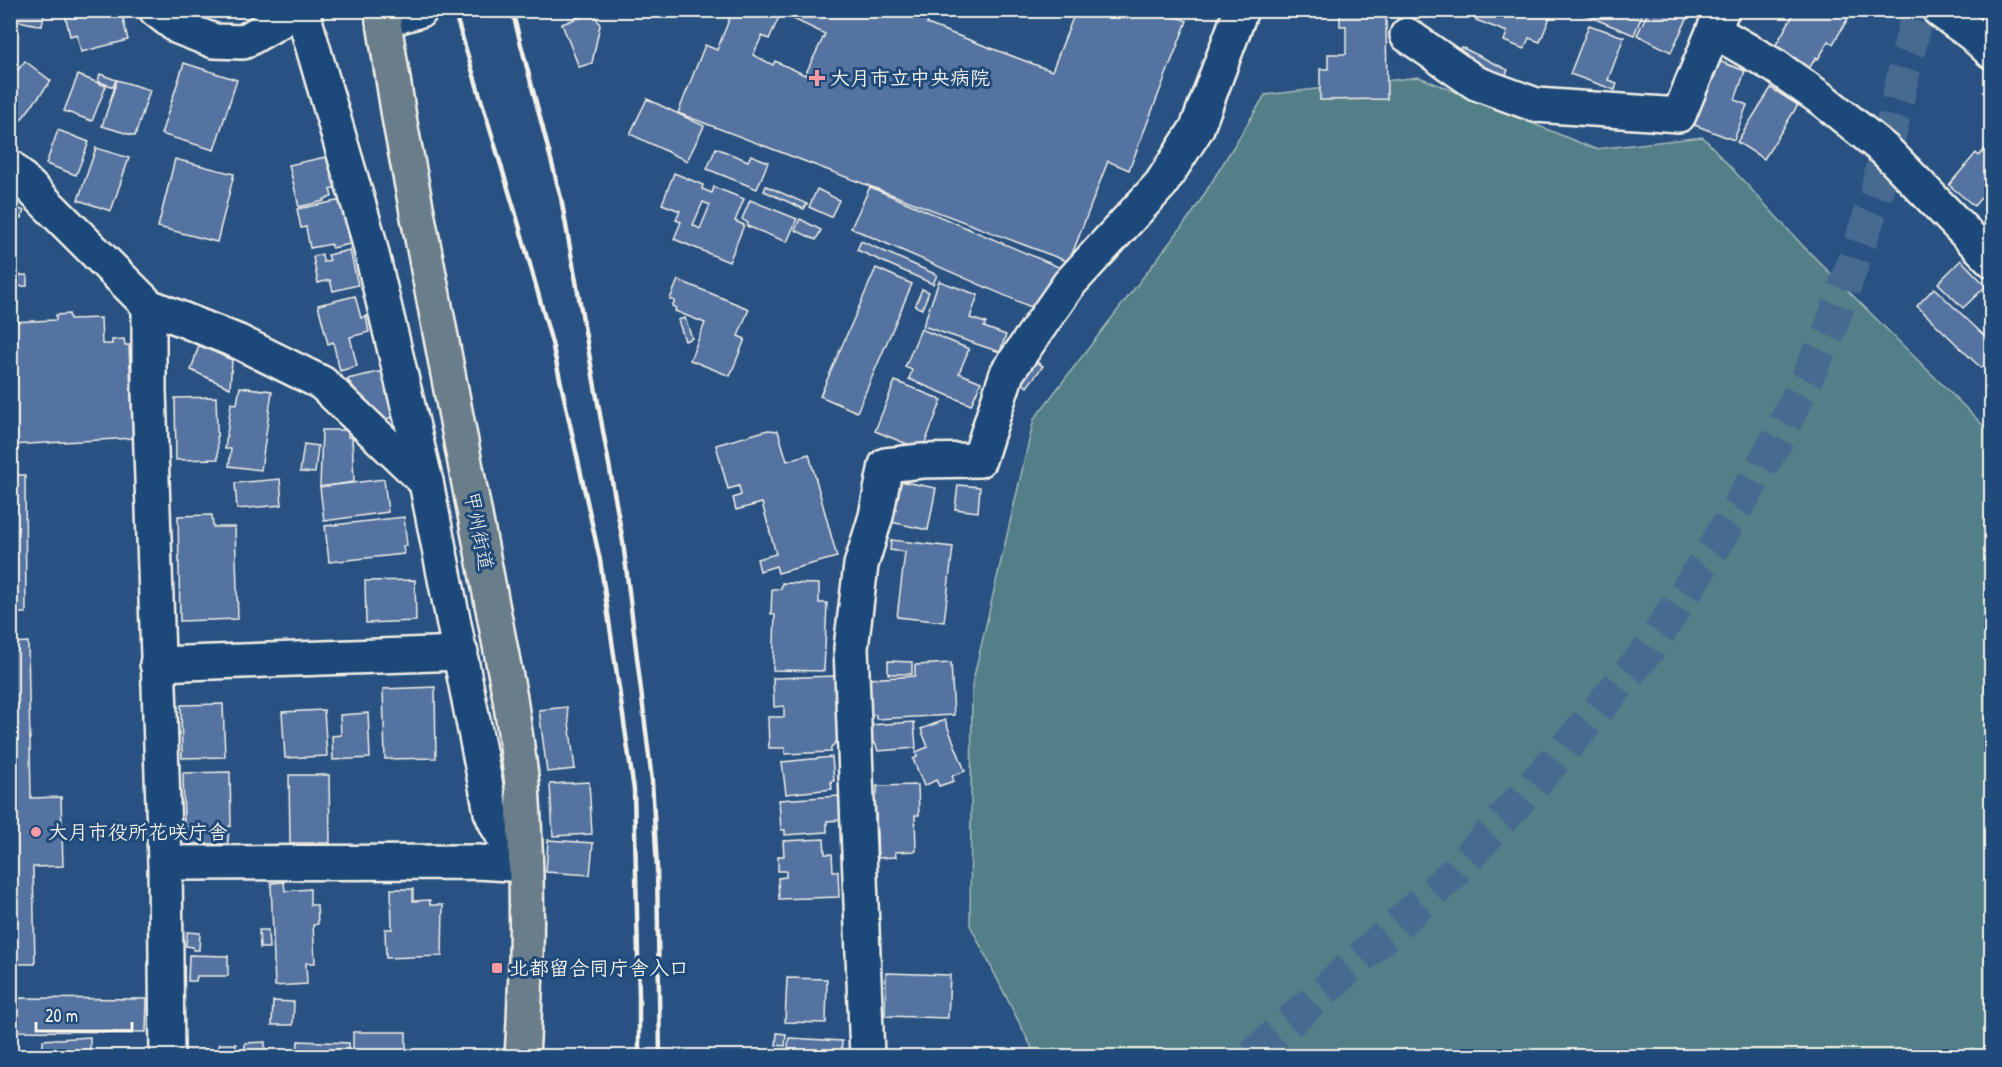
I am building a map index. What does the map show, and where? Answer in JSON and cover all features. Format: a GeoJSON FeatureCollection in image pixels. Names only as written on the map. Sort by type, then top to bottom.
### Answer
{"type":"FeatureCollection","features":[{"type":"Feature","properties":{"kind":"main road","name":"甲州街道"},"geometry":{"type":"LineString","coordinates":[[383,16],[400,123],[510,698],[522,783],[526,1004],[522,1056]]}},
{"type":"Feature","properties":{"kind":"street"},"geometry":{"type":"LineString","coordinates":[[156,10],[178,27],[214,41],[243,42],[278,22],[290,10]]}},
{"type":"Feature","properties":{"kind":"street"},"geometry":{"type":"LineString","coordinates":[[302,10],[367,232],[426,482],[491,812],[498,831],[525,865]]}},
{"type":"Feature","properties":{"kind":"street"},"geometry":{"type":"LineString","coordinates":[[383,16],[421,10]]}},
{"type":"Feature","properties":{"kind":"street"},"geometry":{"type":"LineString","coordinates":[[867,1056],[851,648],[861,565],[876,516],[886,465],[922,461],[979,460],[1007,374],[1069,284],[1161,184],[1197,128],[1241,10]]}},
{"type":"Feature","properties":{"kind":"street"},"geometry":{"type":"LineString","coordinates":[[1939,10],[1971,33],[1992,52]]}},
{"type":"Feature","properties":{"kind":"street"},"geometry":{"type":"LineString","coordinates":[[1407,35],[1476,83],[1536,105],[1679,115],[1718,21],[1886,150],[1992,260]]}},
{"type":"Feature","properties":{"kind":"street"},"geometry":{"type":"LineString","coordinates":[[10,167],[149,306],[239,342],[322,383],[426,482]]}},
{"type":"Feature","properties":{"kind":"street"},"geometry":{"type":"LineString","coordinates":[[149,306],[149,391],[165,863],[166,1056]]}},
{"type":"Feature","properties":{"kind":"street"},"geometry":{"type":"LineString","coordinates":[[157,664],[461,653]]}},
{"type":"Feature","properties":{"kind":"street"},"geometry":{"type":"LineString","coordinates":[[165,863],[477,862],[525,865]]}},
{"type":"Feature","properties":{"kind":"green space"},"geometry":{"type":"Polygon","coordinates":[[[1419,77],[1595,149],[1703,137],[1805,248],[1991,433],[1991,1056],[1036,1056],[970,925],[972,685],[1034,419],[1194,211],[1265,95],[1419,77]]]}},
{"type":"Feature","properties":{"kind":"building"},"geometry":{"type":"Polygon","coordinates":[[[16,10],[45,10],[42,26],[14,20],[16,10]]]}},
{"type":"Feature","properties":{"kind":"building"},"geometry":{"type":"Polygon","coordinates":[[[64,10],[130,10],[132,16],[123,19],[128,40],[81,52],[77,34],[70,36],[64,10]]]}},
{"type":"Feature","properties":{"kind":"building"},"geometry":{"type":"Polygon","coordinates":[[[733,10],[932,10],[927,24],[1052,71],[1076,10],[1160,10],[1187,21],[1129,170],[1108,161],[1069,262],[678,113],[705,45],[717,50],[733,10]],[[781,13],[769,39],[762,36],[753,55],[773,65],[775,61],[805,75],[825,34],[781,13]]]}},
{"type":"Feature","properties":{"kind":"building"},"geometry":{"type":"Polygon","coordinates":[[[1480,10],[1553,10],[1540,42],[1529,38],[1524,49],[1504,41],[1507,32],[1476,20],[1480,10]]]}},
{"type":"Feature","properties":{"kind":"building"},"geometry":{"type":"Polygon","coordinates":[[[1585,10],[1644,10],[1634,35],[1583,14],[1585,10]]]}},
{"type":"Feature","properties":{"kind":"building"},"geometry":{"type":"Polygon","coordinates":[[[1649,10],[1674,10],[1688,17],[1671,52],[1637,35],[1649,10]]]}},
{"type":"Feature","properties":{"kind":"building"},"geometry":{"type":"Polygon","coordinates":[[[1796,10],[1853,10],[1833,44],[1829,41],[1809,69],[1774,48],[1796,10]]]}},
{"type":"Feature","properties":{"kind":"building"},"geometry":{"type":"Polygon","coordinates":[[[594,12],[600,25],[592,63],[579,67],[562,24],[594,12]]]}},
{"type":"Feature","properties":{"kind":"building"},"geometry":{"type":"Polygon","coordinates":[[[1340,12],[1386,12],[1387,99],[1320,100],[1320,69],[1328,69],[1328,54],[1346,54],[1346,26],[1340,26],[1340,12]]]}},
{"type":"Feature","properties":{"kind":"building"},"geometry":{"type":"Polygon","coordinates":[[[1589,25],[1624,37],[1608,80],[1617,83],[1615,90],[1570,74],[1589,25]]]}},
{"type":"Feature","properties":{"kind":"building"},"geometry":{"type":"Polygon","coordinates":[[[1461,47],[1508,70],[1503,81],[1455,58],[1461,47]]]}},
{"type":"Feature","properties":{"kind":"building"},"geometry":{"type":"Polygon","coordinates":[[[1716,60],[1745,71],[1735,100],[1747,105],[1734,140],[1692,124],[1716,60]]]}},
{"type":"Feature","properties":{"kind":"building"},"geometry":{"type":"Polygon","coordinates":[[[25,61],[51,81],[10,134],[10,80],[25,61]]]}},
{"type":"Feature","properties":{"kind":"building"},"geometry":{"type":"Polygon","coordinates":[[[184,63],[237,80],[214,150],[161,134],[184,63]]]}},
{"type":"Feature","properties":{"kind":"building"},"geometry":{"type":"Polygon","coordinates":[[[100,74],[116,80],[113,87],[98,81],[100,74]]]}},
{"type":"Feature","properties":{"kind":"building"},"geometry":{"type":"Polygon","coordinates":[[[78,75],[106,86],[92,121],[64,111],[78,75]]]}},
{"type":"Feature","properties":{"kind":"building"},"geometry":{"type":"Polygon","coordinates":[[[117,80],[150,90],[135,136],[102,126],[117,80]]]}},
{"type":"Feature","properties":{"kind":"building"},"geometry":{"type":"Polygon","coordinates":[[[1771,88],[1798,105],[1764,159],[1737,142],[1771,88]]]}},
{"type":"Feature","properties":{"kind":"building"},"geometry":{"type":"Polygon","coordinates":[[[647,99],[704,126],[687,161],[630,134],[647,99]]]}},
{"type":"Feature","properties":{"kind":"building"},"geometry":{"type":"Polygon","coordinates":[[[58,130],[89,142],[76,175],[46,164],[58,130]]]}},
{"type":"Feature","properties":{"kind":"building"},"geometry":{"type":"Polygon","coordinates":[[[1992,141],[1992,185],[1974,206],[1949,185],[1976,153],[1979,156],[1992,141]]]}},
{"type":"Feature","properties":{"kind":"building"},"geometry":{"type":"Polygon","coordinates":[[[96,148],[129,158],[111,211],[78,200],[96,148]]]}},
{"type":"Feature","properties":{"kind":"building"},"geometry":{"type":"Polygon","coordinates":[[[716,148],[748,161],[751,155],[768,162],[757,189],[707,169],[716,148]]]}},
{"type":"Feature","properties":{"kind":"building"},"geometry":{"type":"Polygon","coordinates":[[[330,156],[337,187],[330,189],[332,197],[299,207],[289,165],[330,156]]]}},
{"type":"Feature","properties":{"kind":"building"},"geometry":{"type":"Polygon","coordinates":[[[175,159],[234,174],[217,242],[158,227],[175,159]]]}},
{"type":"Feature","properties":{"kind":"building"},"geometry":{"type":"Polygon","coordinates":[[[674,173],[703,185],[702,189],[712,193],[714,187],[744,199],[735,221],[744,225],[729,262],[674,239],[681,222],[676,220],[680,211],[662,204],[674,173]],[[703,202],[693,225],[700,229],[710,205],[703,202]]]}},
{"type":"Feature","properties":{"kind":"building"},"geometry":{"type":"Polygon","coordinates":[[[766,186],[807,204],[804,209],[764,191],[766,186]]]}},
{"type":"Feature","properties":{"kind":"building"},"geometry":{"type":"Polygon","coordinates":[[[870,187],[1061,268],[1033,308],[851,228],[870,187]]]}},
{"type":"Feature","properties":{"kind":"building"},"geometry":{"type":"Polygon","coordinates":[[[817,189],[839,200],[831,217],[809,207],[817,189]]]}},
{"type":"Feature","properties":{"kind":"building"},"geometry":{"type":"Polygon","coordinates":[[[342,200],[350,244],[332,248],[331,244],[310,248],[306,227],[301,228],[297,209],[342,200]]]}},
{"type":"Feature","properties":{"kind":"building"},"geometry":{"type":"Polygon","coordinates":[[[750,200],[797,219],[787,242],[747,226],[748,223],[742,219],[750,200]]]}},
{"type":"Feature","properties":{"kind":"building"},"geometry":{"type":"Polygon","coordinates":[[[10,205],[24,211],[21,218],[10,213],[10,205]]]}},
{"type":"Feature","properties":{"kind":"building"},"geometry":{"type":"Polygon","coordinates":[[[800,219],[821,230],[816,240],[795,230],[800,219]]]}},
{"type":"Feature","properties":{"kind":"building"},"geometry":{"type":"Polygon","coordinates":[[[861,241],[937,275],[933,284],[857,250],[861,241]]]}},
{"type":"Feature","properties":{"kind":"building"},"geometry":{"type":"Polygon","coordinates":[[[350,250],[358,285],[333,291],[330,280],[318,283],[313,257],[322,254],[323,262],[330,260],[328,255],[350,250]]]}},
{"type":"Feature","properties":{"kind":"building"},"geometry":{"type":"Polygon","coordinates":[[[1961,260],[1986,286],[1963,308],[1938,283],[1961,260]]]}},
{"type":"Feature","properties":{"kind":"building"},"geometry":{"type":"Polygon","coordinates":[[[876,268],[912,284],[857,412],[820,396],[876,268]]]}},
{"type":"Feature","properties":{"kind":"building"},"geometry":{"type":"Polygon","coordinates":[[[27,275],[27,286],[10,287],[10,276],[27,275]]]}},
{"type":"Feature","properties":{"kind":"building"},"geometry":{"type":"Polygon","coordinates":[[[678,280],[749,309],[738,336],[745,339],[730,376],[690,360],[705,323],[675,311],[676,308],[672,306],[675,301],[670,299],[678,280]]]}},
{"type":"Feature","properties":{"kind":"building"},"geometry":{"type":"Polygon","coordinates":[[[939,281],[978,295],[970,318],[986,323],[984,327],[1006,335],[1000,352],[923,326],[939,281]]]}},
{"type":"Feature","properties":{"kind":"building"},"geometry":{"type":"Polygon","coordinates":[[[1934,288],[1992,343],[1992,358],[1981,368],[1917,306],[1934,288]]]}},
{"type":"Feature","properties":{"kind":"building"},"geometry":{"type":"Polygon","coordinates":[[[922,289],[929,292],[922,309],[915,306],[922,289]]]}},
{"type":"Feature","properties":{"kind":"building"},"geometry":{"type":"Polygon","coordinates":[[[355,296],[361,318],[366,316],[369,332],[350,337],[357,366],[340,371],[333,342],[328,344],[318,305],[355,296]]]}},
{"type":"Feature","properties":{"kind":"building"},"geometry":{"type":"Polygon","coordinates":[[[69,314],[70,319],[101,318],[102,344],[112,344],[112,340],[124,339],[125,345],[129,345],[133,438],[11,445],[10,322],[56,320],[56,315],[69,314]]]}},
{"type":"Feature","properties":{"kind":"building"},"geometry":{"type":"Polygon","coordinates":[[[685,318],[692,338],[685,341],[678,320],[685,318]]]}},
{"type":"Feature","properties":{"kind":"building"},"geometry":{"type":"Polygon","coordinates":[[[921,329],[969,349],[959,373],[981,382],[971,405],[909,379],[912,370],[905,367],[921,329]]]}},
{"type":"Feature","properties":{"kind":"building"},"geometry":{"type":"Polygon","coordinates":[[[199,345],[232,360],[230,388],[191,370],[199,345]]]}},
{"type":"Feature","properties":{"kind":"building"},"geometry":{"type":"Polygon","coordinates":[[[1035,361],[1043,366],[1027,387],[1020,381],[1035,361]]]}},
{"type":"Feature","properties":{"kind":"building"},"geometry":{"type":"Polygon","coordinates":[[[388,370],[396,417],[379,420],[347,379],[388,370]]]}},
{"type":"Feature","properties":{"kind":"building"},"geometry":{"type":"Polygon","coordinates":[[[895,381],[942,400],[922,450],[875,431],[895,381]]]}},
{"type":"Feature","properties":{"kind":"building"},"geometry":{"type":"Polygon","coordinates":[[[240,387],[272,391],[261,470],[229,466],[231,449],[225,449],[231,403],[237,404],[240,387]]]}},
{"type":"Feature","properties":{"kind":"building"},"geometry":{"type":"Polygon","coordinates":[[[216,397],[218,459],[176,460],[175,398],[216,397]]]}},
{"type":"Feature","properties":{"kind":"building"},"geometry":{"type":"Polygon","coordinates":[[[322,430],[349,430],[348,437],[352,437],[354,482],[320,487],[322,430]]]}},
{"type":"Feature","properties":{"kind":"building"},"geometry":{"type":"Polygon","coordinates":[[[768,430],[778,431],[787,461],[809,454],[837,557],[778,573],[776,566],[760,571],[757,559],[776,554],[762,503],[736,510],[733,498],[741,495],[739,486],[728,489],[716,445],[768,430]]]}},
{"type":"Feature","properties":{"kind":"building"},"geometry":{"type":"Polygon","coordinates":[[[304,444],[318,446],[315,473],[300,472],[304,444]]]}},
{"type":"Feature","properties":{"kind":"building"},"geometry":{"type":"Polygon","coordinates":[[[10,475],[25,475],[26,613],[10,613],[10,475]]]}},
{"type":"Feature","properties":{"kind":"building"},"geometry":{"type":"Polygon","coordinates":[[[280,479],[282,505],[237,509],[235,483],[280,479]]]}},
{"type":"Feature","properties":{"kind":"building"},"geometry":{"type":"Polygon","coordinates":[[[384,479],[388,512],[324,521],[320,487],[384,479]]]}},
{"type":"Feature","properties":{"kind":"building"},"geometry":{"type":"Polygon","coordinates":[[[894,480],[936,488],[928,530],[886,521],[894,480]]]}},
{"type":"Feature","properties":{"kind":"building"},"geometry":{"type":"Polygon","coordinates":[[[958,485],[980,487],[978,512],[955,509],[958,485]]]}},
{"type":"Feature","properties":{"kind":"building"},"geometry":{"type":"Polygon","coordinates":[[[212,515],[213,527],[235,527],[238,619],[180,621],[178,516],[212,515]]]}},
{"type":"Feature","properties":{"kind":"building"},"geometry":{"type":"Polygon","coordinates":[[[404,517],[407,546],[403,546],[404,554],[329,562],[325,526],[404,517]]]}},
{"type":"Feature","properties":{"kind":"building"},"geometry":{"type":"Polygon","coordinates":[[[891,540],[953,547],[944,622],[897,617],[905,552],[890,550],[891,540]]]}},
{"type":"Feature","properties":{"kind":"building"},"geometry":{"type":"Polygon","coordinates":[[[415,580],[416,621],[366,623],[365,581],[415,580]]]}},
{"type":"Feature","properties":{"kind":"building"},"geometry":{"type":"Polygon","coordinates":[[[782,583],[819,584],[819,603],[827,603],[824,671],[773,670],[775,615],[771,614],[772,589],[781,589],[782,583]]]}},
{"type":"Feature","properties":{"kind":"building","name":"大月市役所花咲庁舎"},"geometry":{"type":"Polygon","coordinates":[[[28,642],[31,798],[61,797],[63,866],[33,867],[35,964],[10,964],[10,643],[28,642]]]}},
{"type":"Feature","properties":{"kind":"building"},"geometry":{"type":"Polygon","coordinates":[[[888,661],[912,662],[912,674],[888,674],[888,661]]]}},
{"type":"Feature","properties":{"kind":"building"},"geometry":{"type":"Polygon","coordinates":[[[951,663],[954,715],[876,719],[876,715],[869,715],[867,679],[915,676],[915,665],[951,663]]]}},
{"type":"Feature","properties":{"kind":"building"},"geometry":{"type":"Polygon","coordinates":[[[836,676],[837,718],[841,725],[842,737],[831,747],[831,752],[785,754],[785,748],[769,748],[768,717],[784,717],[784,706],[774,707],[773,678],[836,676]]]}},
{"type":"Feature","properties":{"kind":"building"},"geometry":{"type":"Polygon","coordinates":[[[435,687],[436,758],[385,759],[383,689],[435,687]]]}},
{"type":"Feature","properties":{"kind":"building"},"geometry":{"type":"Polygon","coordinates":[[[223,704],[225,757],[182,758],[181,705],[223,704]]]}},
{"type":"Feature","properties":{"kind":"building"},"geometry":{"type":"Polygon","coordinates":[[[567,707],[575,769],[547,772],[539,710],[567,707]]]}},
{"type":"Feature","properties":{"kind":"building"},"geometry":{"type":"Polygon","coordinates":[[[324,710],[327,756],[285,758],[282,712],[324,710]]]}},
{"type":"Feature","properties":{"kind":"building"},"geometry":{"type":"Polygon","coordinates":[[[368,713],[370,758],[333,760],[332,736],[341,735],[340,715],[368,713]]]}},
{"type":"Feature","properties":{"kind":"building"},"geometry":{"type":"Polygon","coordinates":[[[945,720],[965,771],[952,776],[954,781],[939,786],[936,780],[924,786],[913,759],[917,757],[916,752],[928,747],[921,729],[945,720]]]}},
{"type":"Feature","properties":{"kind":"building"},"geometry":{"type":"Polygon","coordinates":[[[914,722],[916,748],[878,751],[875,743],[871,743],[870,725],[914,722]]]}},
{"type":"Feature","properties":{"kind":"building"},"geometry":{"type":"Polygon","coordinates":[[[832,757],[834,781],[831,781],[832,789],[786,794],[782,762],[832,757]]]}},
{"type":"Feature","properties":{"kind":"building"},"geometry":{"type":"Polygon","coordinates":[[[230,772],[231,826],[229,826],[228,844],[188,844],[188,827],[184,827],[183,773],[230,772]]]}},
{"type":"Feature","properties":{"kind":"building"},"geometry":{"type":"Polygon","coordinates":[[[289,775],[329,775],[330,843],[290,843],[289,775]]]}},
{"type":"Feature","properties":{"kind":"building"},"geometry":{"type":"Polygon","coordinates":[[[589,782],[592,834],[553,836],[550,784],[589,782]]]}},
{"type":"Feature","properties":{"kind":"building"},"geometry":{"type":"Polygon","coordinates":[[[918,785],[919,815],[915,815],[916,851],[895,852],[896,857],[878,858],[876,815],[872,815],[872,795],[877,794],[877,786],[918,785]]]}},
{"type":"Feature","properties":{"kind":"building"},"geometry":{"type":"Polygon","coordinates":[[[839,796],[841,820],[827,821],[827,832],[785,835],[785,830],[781,830],[779,800],[839,796]]]}},
{"type":"Feature","properties":{"kind":"building"},"geometry":{"type":"Polygon","coordinates":[[[824,839],[825,854],[832,854],[833,871],[838,871],[839,897],[779,899],[778,878],[786,877],[786,871],[778,871],[778,856],[784,856],[783,841],[824,839]]]}},
{"type":"Feature","properties":{"kind":"building"},"geometry":{"type":"Polygon","coordinates":[[[548,840],[593,843],[590,875],[546,872],[548,840]]]}},
{"type":"Feature","properties":{"kind":"building"},"geometry":{"type":"Polygon","coordinates":[[[284,882],[285,891],[310,889],[310,905],[317,905],[318,924],[313,925],[315,963],[306,963],[307,984],[275,986],[271,883],[284,882]]]}},
{"type":"Feature","properties":{"kind":"building"},"geometry":{"type":"Polygon","coordinates":[[[391,889],[413,889],[413,901],[430,900],[430,905],[443,905],[442,956],[386,958],[385,929],[392,929],[391,889]]]}},
{"type":"Feature","properties":{"kind":"building"},"geometry":{"type":"Polygon","coordinates":[[[259,930],[268,930],[269,948],[260,948],[259,930]]]}},
{"type":"Feature","properties":{"kind":"building"},"geometry":{"type":"Polygon","coordinates":[[[187,932],[200,933],[199,950],[186,946],[187,932]]]}},
{"type":"Feature","properties":{"kind":"building"},"geometry":{"type":"Polygon","coordinates":[[[189,955],[228,956],[228,976],[197,976],[196,981],[188,981],[189,955]]]}},
{"type":"Feature","properties":{"kind":"building"},"geometry":{"type":"Polygon","coordinates":[[[886,973],[950,975],[948,1018],[885,1016],[886,973]]]}},
{"type":"Feature","properties":{"kind":"building"},"geometry":{"type":"Polygon","coordinates":[[[787,978],[827,979],[826,1023],[785,1022],[787,978]]]}},
{"type":"Feature","properties":{"kind":"building"},"geometry":{"type":"Polygon","coordinates":[[[10,998],[147,999],[146,1032],[10,1031],[10,998]]]}},
{"type":"Feature","properties":{"kind":"building"},"geometry":{"type":"Polygon","coordinates":[[[273,1001],[294,1002],[293,1025],[272,1025],[273,1001]]]}},
{"type":"Feature","properties":{"kind":"building"},"geometry":{"type":"Polygon","coordinates":[[[353,1032],[406,1032],[406,1056],[353,1056],[353,1032]]]}},
{"type":"Feature","properties":{"kind":"building"},"geometry":{"type":"Polygon","coordinates":[[[777,1033],[786,1034],[785,1046],[776,1045],[777,1033]]]}},
{"type":"Feature","properties":{"kind":"building"},"geometry":{"type":"Polygon","coordinates":[[[90,1037],[90,1050],[43,1052],[43,1040],[90,1037]]]}},
{"type":"Feature","properties":{"kind":"building"},"geometry":{"type":"Polygon","coordinates":[[[789,1038],[842,1041],[841,1056],[787,1056],[789,1038]]]}},
{"type":"Feature","properties":{"kind":"building"},"geometry":{"type":"Polygon","coordinates":[[[298,1041],[349,1043],[349,1056],[297,1056],[298,1041]]]}},
{"type":"Feature","properties":{"kind":"building"},"geometry":{"type":"Polygon","coordinates":[[[265,1042],[265,1056],[245,1056],[245,1043],[265,1042]]]}},
{"type":"Feature","properties":{"kind":"building"},"geometry":{"type":"Polygon","coordinates":[[[219,1044],[236,1044],[236,1056],[190,1056],[190,1052],[219,1052],[219,1044]]]}},
{"type":"Feature","properties":{"kind":"tunnel"},"geometry":{"type":"LineString","coordinates":[[1252,1056],[1456,871],[1557,758],[1649,649],[1719,539],[1778,438],[1831,327],[1875,199],[1918,10]]}},
{"type":"Feature","properties":{"kind":"railway"},"geometry":{"type":"LineString","coordinates":[[454,10],[552,343],[600,560],[634,790],[639,1056]]}},
{"type":"Feature","properties":{"kind":"railway"},"geometry":{"type":"LineString","coordinates":[[512,10],[561,198],[623,542],[652,781],[657,868],[660,1056]]}},
{"type":"Feature","properties":{"kind":"place","name":"大月市立中央病院"},"geometry":{"type":"Point","coordinates":[817,78]}},
{"type":"Feature","properties":{"kind":"place","name":"大月市役所花咲庁舎"},"geometry":{"type":"Point","coordinates":[36,832]}},
{"type":"Feature","properties":{"kind":"place","name":"北都留合同庁舎入口"},"geometry":{"type":"Point","coordinates":[497,968]}}]}
